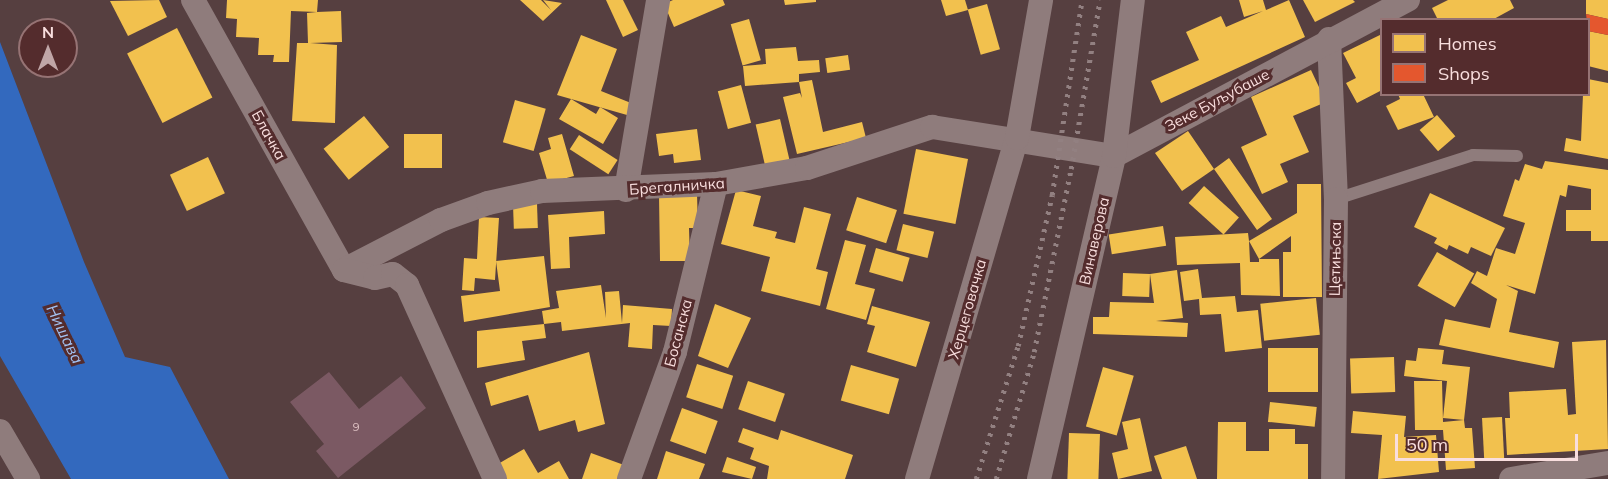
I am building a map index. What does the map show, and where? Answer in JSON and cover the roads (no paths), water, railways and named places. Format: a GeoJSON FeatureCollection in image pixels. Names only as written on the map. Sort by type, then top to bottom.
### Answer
{"type":"FeatureCollection","features":[{"type":"Feature","properties":{"kind":"street","name":"Блачка"},"geometry":{"type":"LineString","coordinates":[[193,0],[344,270]]}},
{"type":"Feature","properties":{"kind":"street"},"geometry":{"type":"LineString","coordinates":[[626,190],[658,0]]}},
{"type":"Feature","properties":{"kind":"street","name":"Херцеговачка"},"geometry":{"type":"LineString","coordinates":[[917,479],[1017,138],[1041,0]]}},
{"type":"Feature","properties":{"kind":"street","name":"Винаверова"},"geometry":{"type":"LineString","coordinates":[[1039,479],[1114,156],[1133,0]]}},
{"type":"Feature","properties":{"kind":"street","name":"Зеке Буљубаше"},"geometry":{"type":"LineString","coordinates":[[1114,156],[1329,39],[1408,0]]}},
{"type":"Feature","properties":{"kind":"street","name":"Цетињска"},"geometry":{"type":"LineString","coordinates":[[1329,39],[1336,199],[1333,479]]}},
{"type":"Feature","properties":{"kind":"street","name":"Брегалничка"},"geometry":{"type":"LineString","coordinates":[[344,270],[441,220],[488,203],[542,191],[626,190],[716,184],[807,168],[932,127],[1017,138]]}},
{"type":"Feature","properties":{"kind":"street"},"geometry":{"type":"LineString","coordinates":[[1017,138],[1114,156]]}},
{"type":"Feature","properties":{"kind":"street","name":"Босанска"},"geometry":{"type":"LineString","coordinates":[[629,479],[675,352],[716,184]]}},
{"type":"Feature","properties":{"kind":"street"},"geometry":{"type":"LineString","coordinates":[[344,270],[375,278],[393,274],[407,285],[495,479]]}},
{"type":"Feature","properties":{"kind":"street"},"geometry":{"type":"LineString","coordinates":[[0,431],[28,479]]}},
{"type":"Feature","properties":{"kind":"street"},"geometry":{"type":"LineString","coordinates":[[1511,479],[1608,463]]}},
{"type":"Feature","properties":{"kind":"lane"},"geometry":{"type":"LineString","coordinates":[[1336,199],[1473,155],[1517,156]]}},
{"type":"Feature","properties":{"kind":"water","name":"Нишава"},"geometry":{"type":"Polygon","coordinates":[[[0,42],[84,262],[125,357],[170,367],[229,479],[71,479],[0,356],[0,42]]]}},
{"type":"Feature","properties":{"kind":"railway"},"geometry":{"type":"LineString","coordinates":[[976,479],[1018,346],[1052,195],[1082,0]]}},
{"type":"Feature","properties":{"kind":"railway"},"geometry":{"type":"LineString","coordinates":[[996,479],[1034,352],[1071,169],[1100,0]]}}]}
